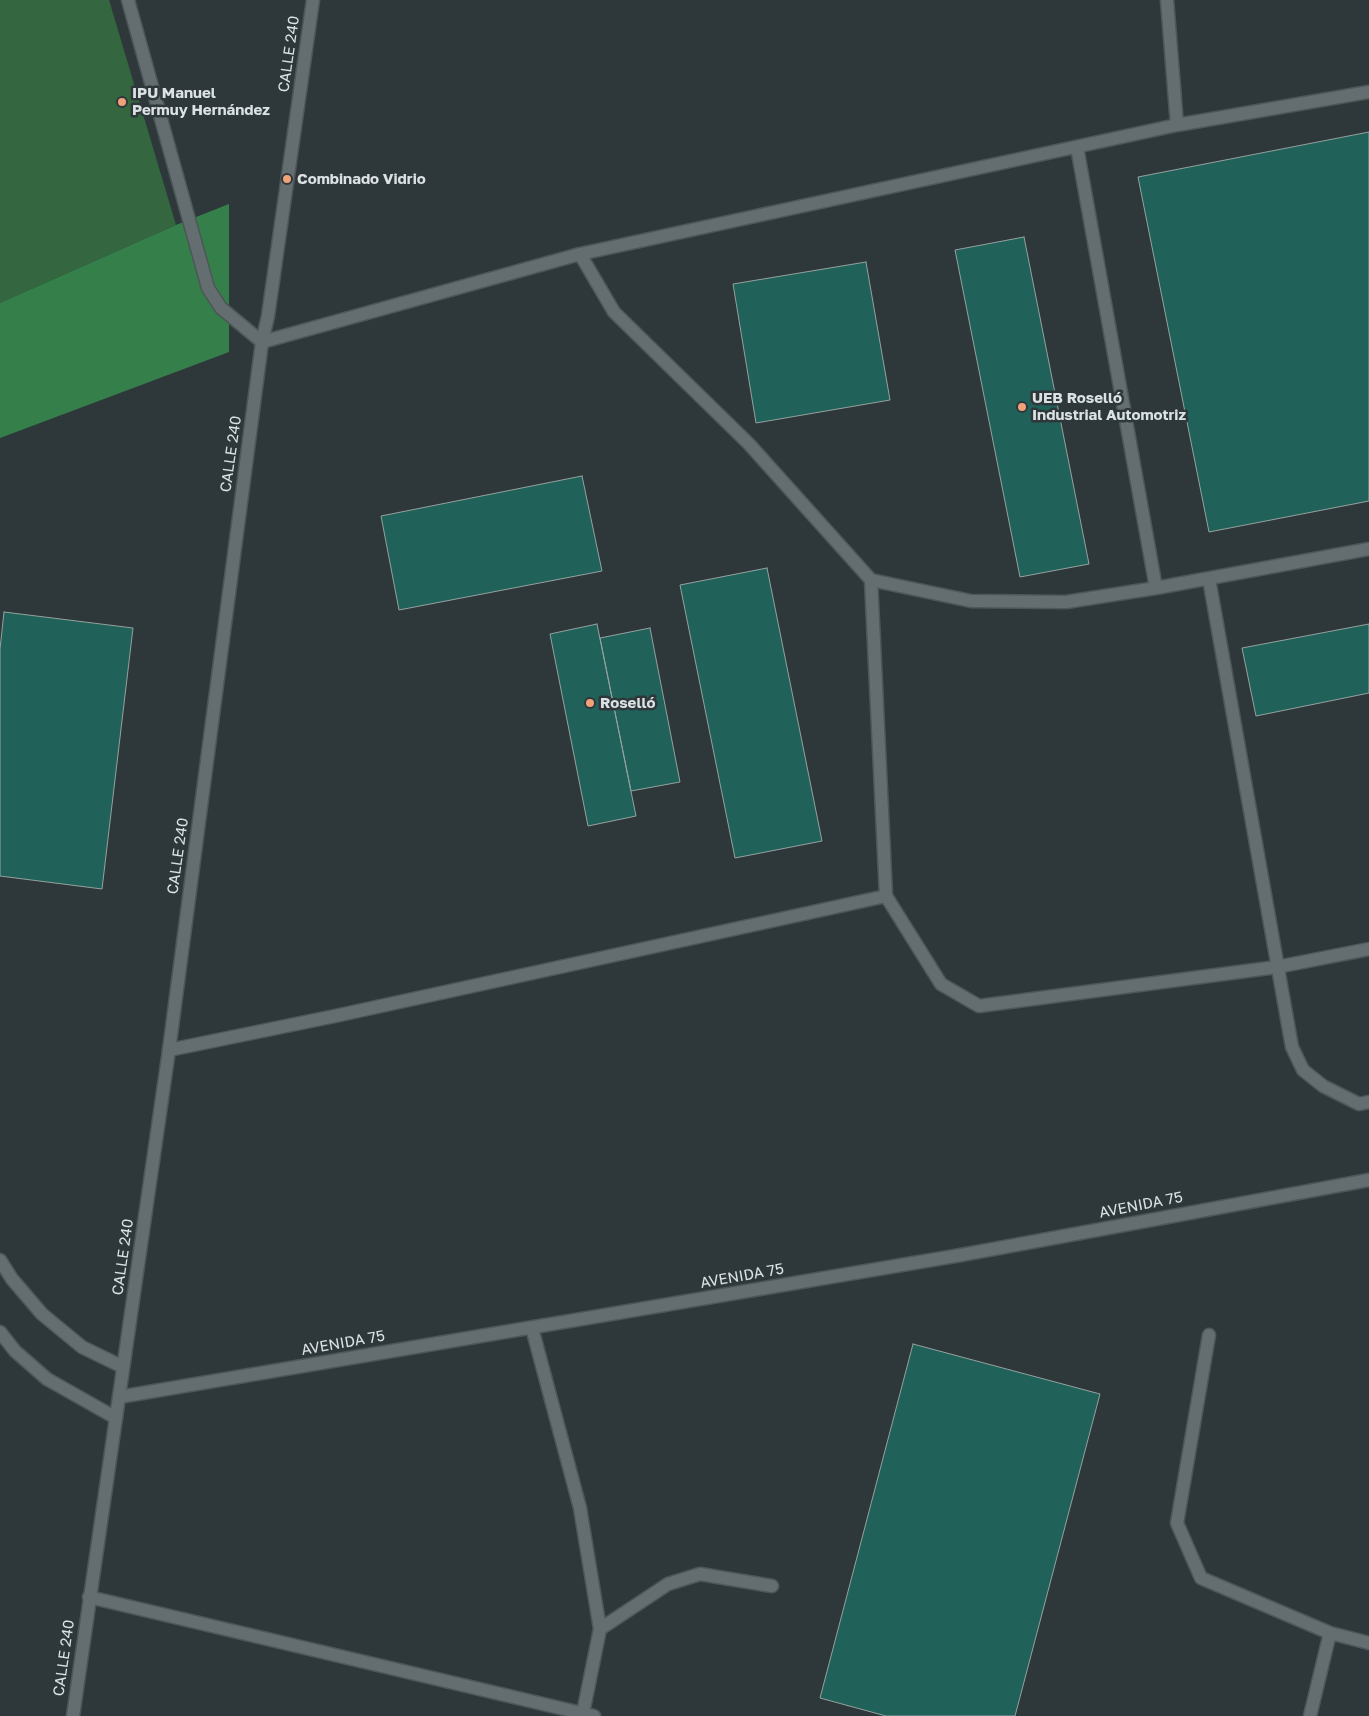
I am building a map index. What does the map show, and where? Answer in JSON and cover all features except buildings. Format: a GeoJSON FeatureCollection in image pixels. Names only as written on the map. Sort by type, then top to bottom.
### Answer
{"type":"FeatureCollection","features":[{"type":"Feature","properties":{"kind":"street"},"geometry":{"type":"LineString","coordinates":[[128,0],[208,288],[221,308],[262,342],[580,254],[1177,125],[1369,92]]}},
{"type":"Feature","properties":{"kind":"street","name":"CALLE 240"},"geometry":{"type":"LineString","coordinates":[[73,1716],[169,1050],[262,342],[268,316],[313,0]]}},
{"type":"Feature","properties":{"kind":"street"},"geometry":{"type":"LineString","coordinates":[[1168,0],[1177,125]]}},
{"type":"Feature","properties":{"kind":"street"},"geometry":{"type":"LineString","coordinates":[[1077,148],[1156,588]]}},
{"type":"Feature","properties":{"kind":"street"},"geometry":{"type":"LineString","coordinates":[[580,254],[614,312],[750,444],[870,580],[971,601],[1066,602],[1209,579],[1369,549]]}},
{"type":"Feature","properties":{"kind":"street"},"geometry":{"type":"LineString","coordinates":[[1209,579],[1292,1048],[1303,1070],[1323,1086],[1359,1104],[1369,1102]]}},
{"type":"Feature","properties":{"kind":"street"},"geometry":{"type":"LineString","coordinates":[[870,580],[886,896],[941,984],[979,1006],[1277,967],[1369,949]]}},
{"type":"Feature","properties":{"kind":"street"},"geometry":{"type":"LineString","coordinates":[[169,1050],[335,1016],[886,896]]}},
{"type":"Feature","properties":{"kind":"street","name":"AVENIDA 75"},"geometry":{"type":"LineString","coordinates":[[119,1397],[961,1255],[1369,1180]]}},
{"type":"Feature","properties":{"kind":"street"},"geometry":{"type":"LineString","coordinates":[[0,1260],[12,1279],[42,1314],[82,1347],[124,1367]]}},
{"type":"Feature","properties":{"kind":"street"},"geometry":{"type":"LineString","coordinates":[[89,1597],[589,1715],[600,1628],[580,1508],[532,1328]]}},
{"type":"Feature","properties":{"kind":"street"},"geometry":{"type":"LineString","coordinates":[[0,1332],[15,1351],[47,1379],[116,1418]]}},
{"type":"Feature","properties":{"kind":"street"},"geometry":{"type":"LineString","coordinates":[[1209,1334],[1177,1523],[1201,1578],[1330,1633],[1369,1643]]}},
{"type":"Feature","properties":{"kind":"street"},"geometry":{"type":"LineString","coordinates":[[600,1628],[668,1584],[700,1574],[772,1586]]}},
{"type":"Feature","properties":{"kind":"street"},"geometry":{"type":"LineString","coordinates":[[1310,1716],[1330,1633]]}},
{"type":"Feature","properties":{"kind":"green space","name":"IPU Manuel Permuy Hernández"},"geometry":{"type":"Polygon","coordinates":[[[0,0],[109,0],[176,225],[0,303],[0,0]]]}},
{"type":"Feature","properties":{"kind":"green space"},"geometry":{"type":"Polygon","coordinates":[[[229,204],[229,352],[0,438],[0,303],[176,225],[229,204]]]}},
{"type":"Feature","properties":{"kind":"place","name":"IPU Manuel Permuy Hernández"},"geometry":{"type":"Point","coordinates":[122,102]}},
{"type":"Feature","properties":{"kind":"place","name":"Combinado Vidrio"},"geometry":{"type":"Point","coordinates":[287,179]}},
{"type":"Feature","properties":{"kind":"place","name":"UEB Roselló Industrial Automotriz"},"geometry":{"type":"Point","coordinates":[1022,407]}},
{"type":"Feature","properties":{"kind":"place","name":"Roselló"},"geometry":{"type":"Point","coordinates":[590,703]}}]}
